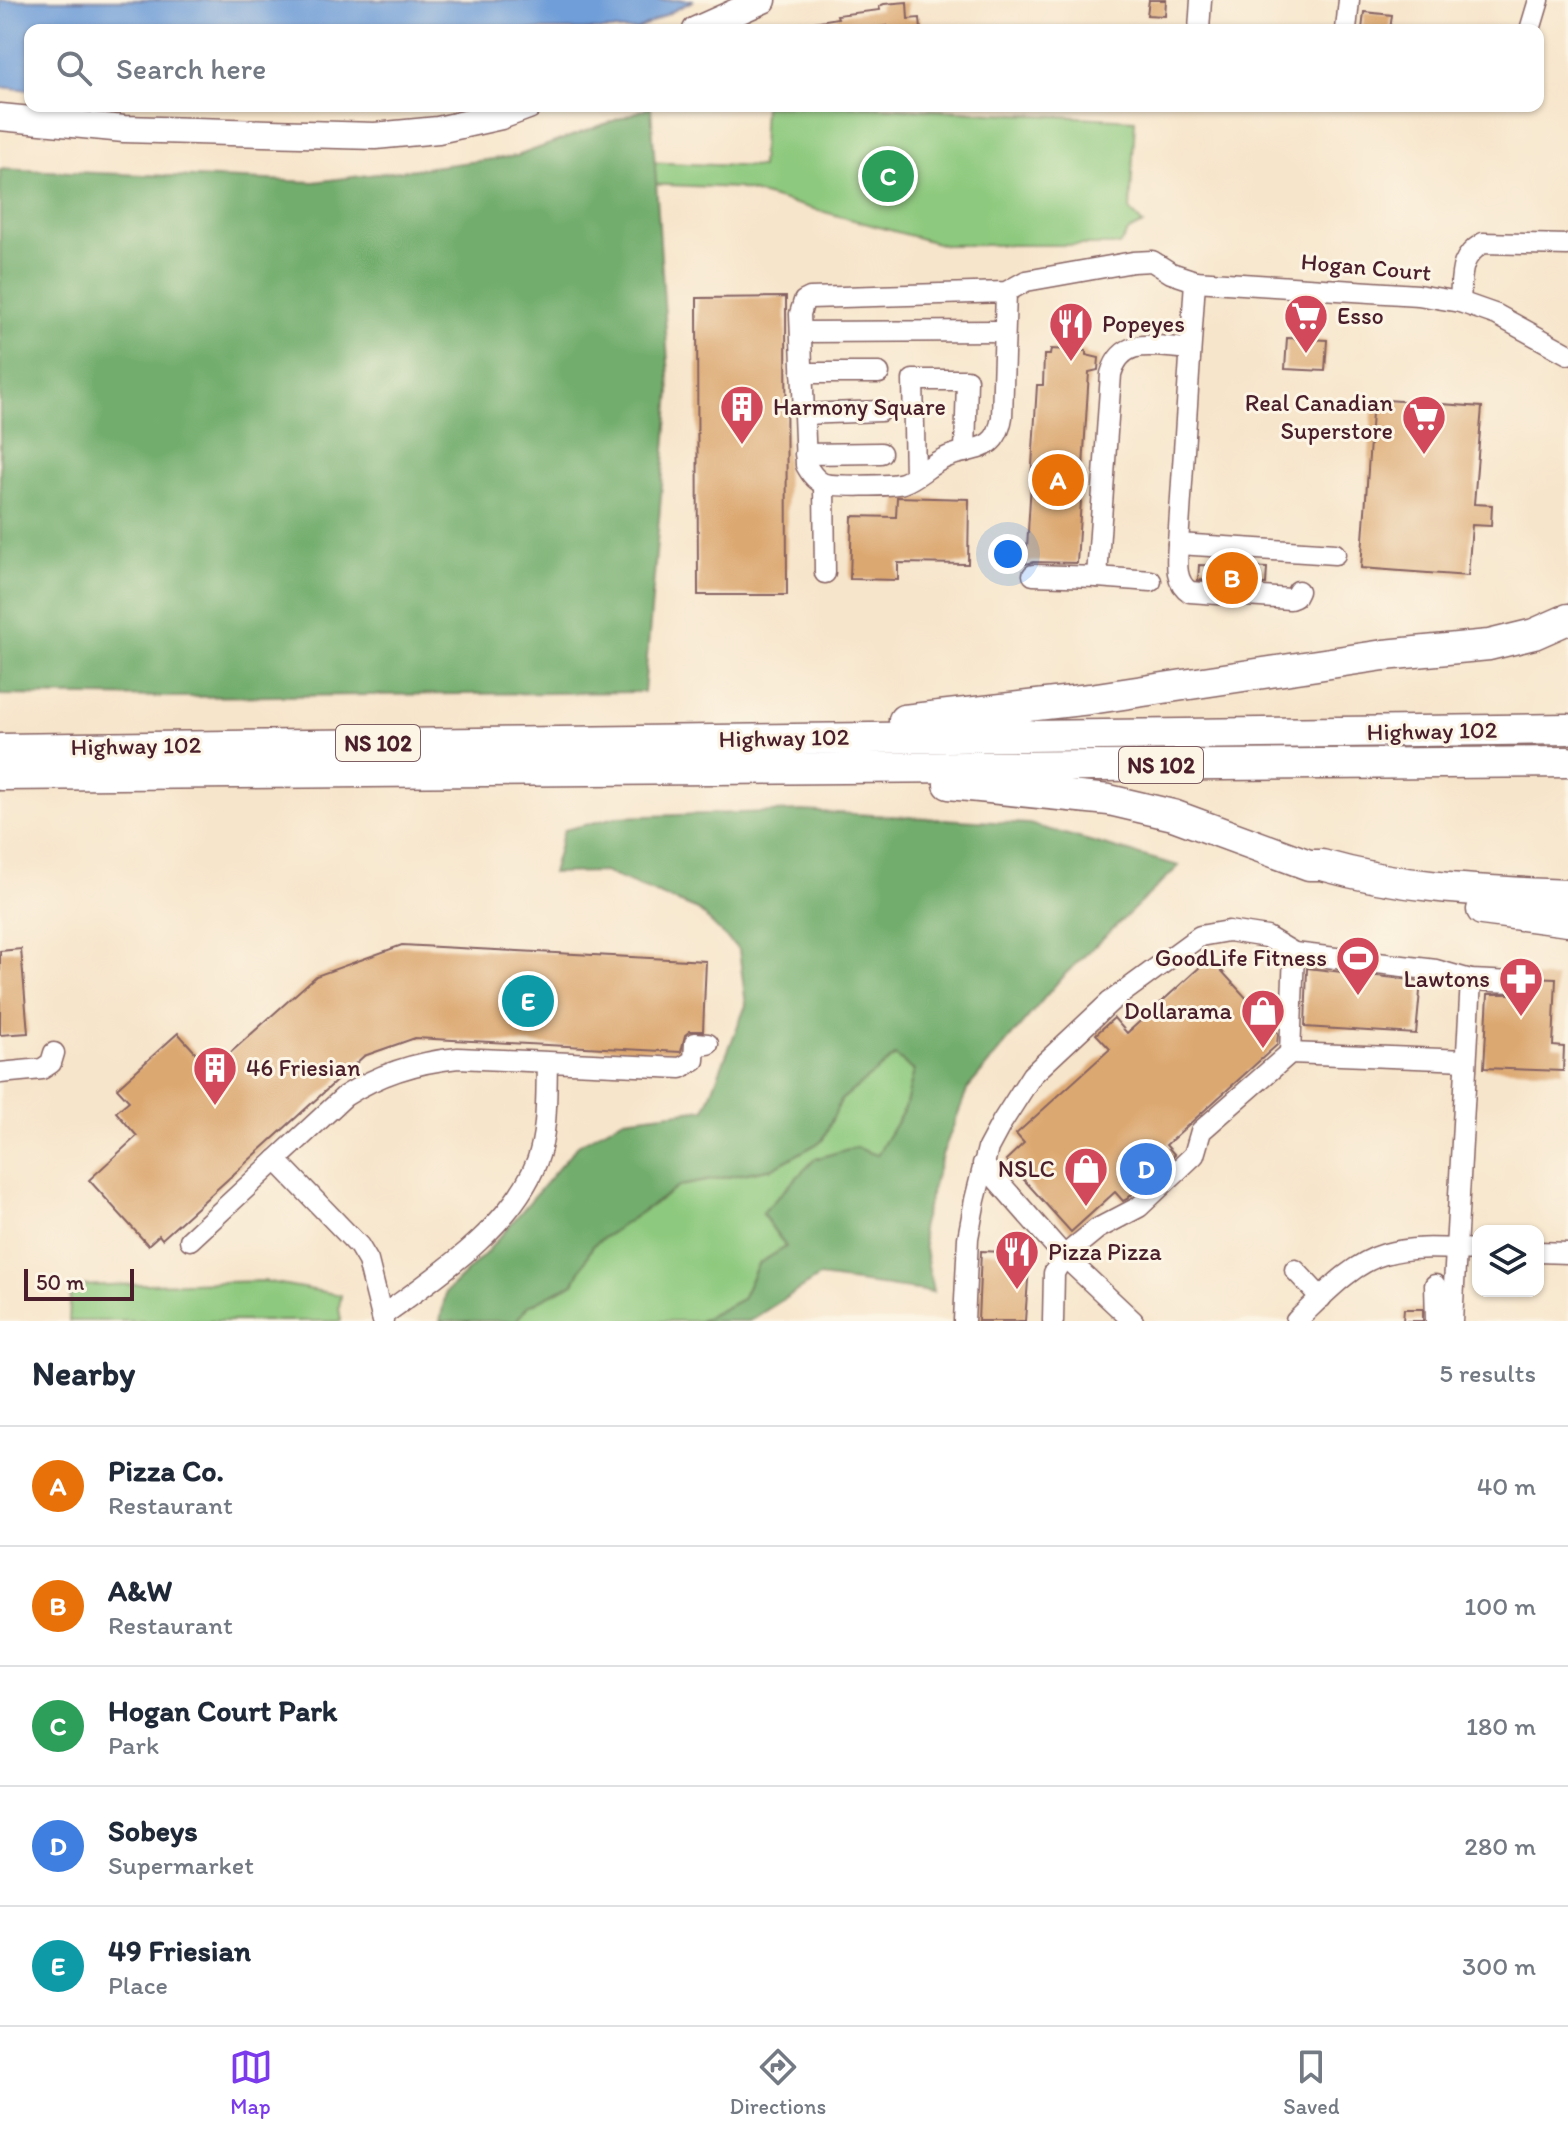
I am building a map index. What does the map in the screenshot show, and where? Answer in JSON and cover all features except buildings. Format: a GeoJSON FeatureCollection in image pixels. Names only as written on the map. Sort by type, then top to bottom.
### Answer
{"type":"FeatureCollection","features":[{"type":"Feature","properties":{"kind":"highway"},"geometry":{"type":"LineString","coordinates":[[755,738],[1104,697],[1384,655],[1489,645],[1534,634],[1568,619]]}},
{"type":"Feature","properties":{"kind":"highway","name":"Highway 102"},"geometry":{"type":"LineString","coordinates":[[0,749],[1568,729]]}},
{"type":"Feature","properties":{"kind":"highway","name":"Highway 102"},"geometry":{"type":"LineString","coordinates":[[0,775],[1568,762]]}},
{"type":"Feature","properties":{"kind":"highway"},"geometry":{"type":"LineString","coordinates":[[755,768],[1109,800],[1173,815],[1309,865],[1322,865],[1398,884],[1449,890],[1568,895]]}},
{"type":"Feature","properties":{"kind":"highway"},"geometry":{"type":"LineString","coordinates":[[1309,865],[1316,875],[1390,896],[1568,921]]}},
{"type":"Feature","properties":{"kind":"main road"},"geometry":{"type":"LineString","coordinates":[[709,24],[763,0]]}},
{"type":"Feature","properties":{"kind":"main road"},"geometry":{"type":"LineString","coordinates":[[0,117],[124,129],[375,136],[438,130],[512,112]]}},
{"type":"Feature","properties":{"kind":"street"},"geometry":{"type":"LineString","coordinates":[[1199,24],[1201,0]]}},
{"type":"Feature","properties":{"kind":"street"},"geometry":{"type":"LineString","coordinates":[[1347,24],[1349,0]]}},
{"type":"Feature","properties":{"kind":"street"},"geometry":{"type":"LineString","coordinates":[[1532,24],[1539,0]]}},
{"type":"Feature","properties":{"kind":"street"},"geometry":{"type":"LineString","coordinates":[[1460,302],[1464,260],[1471,250],[1483,243],[1568,245]]}},
{"type":"Feature","properties":{"kind":"street","name":"Hogan Court"},"geometry":{"type":"LineString","coordinates":[[1006,292],[1026,281],[1124,262],[1152,261],[1171,273],[1195,281],[1418,295],[1460,302],[1497,315],[1568,354]]}},
{"type":"Feature","properties":{"kind":"street"},"geometry":{"type":"LineString","coordinates":[[1195,281],[1178,578],[1190,592],[1290,599],[1298,591]]}},
{"type":"Feature","properties":{"kind":"street"},"geometry":{"type":"LineString","coordinates":[[1006,292],[1003,331],[1000,429],[982,449],[948,457],[902,483],[824,485],[812,475],[806,465],[805,454],[801,332],[801,307],[804,301],[810,298],[1006,292]]}},
{"type":"Feature","properties":{"kind":"street"},"geometry":{"type":"LineString","coordinates":[[801,332],[1003,331]]}},
{"type":"Feature","properties":{"kind":"street"},"geometry":{"type":"LineString","coordinates":[[1097,577],[1111,374],[1115,359],[1136,346],[1189,349]]}},
{"type":"Feature","properties":{"kind":"street"},"geometry":{"type":"LineString","coordinates":[[802,373],[879,373]]}},
{"type":"Feature","properties":{"kind":"street"},"geometry":{"type":"LineString","coordinates":[[915,475],[913,380],[1002,380]]}},
{"type":"Feature","properties":{"kind":"street"},"geometry":{"type":"LineString","coordinates":[[965,452],[967,380]]}},
{"type":"Feature","properties":{"kind":"street"},"geometry":{"type":"LineString","coordinates":[[804,414],[881,411]]}},
{"type":"Feature","properties":{"kind":"street"},"geometry":{"type":"LineString","coordinates":[[805,454],[881,453]]}},
{"type":"Feature","properties":{"kind":"street"},"geometry":{"type":"LineString","coordinates":[[824,485],[825,573]]}},
{"type":"Feature","properties":{"kind":"street"},"geometry":{"type":"LineString","coordinates":[[1178,549],[1335,554]]}},
{"type":"Feature","properties":{"kind":"street"},"geometry":{"type":"LineString","coordinates":[[1033,575],[1151,581]]}},
{"type":"Feature","properties":{"kind":"street"},"geometry":{"type":"LineString","coordinates":[[964,1321],[968,1238],[983,1164],[1002,1122],[1032,1075],[1110,1002],[1200,936],[1228,931],[1267,937],[1294,953],[1436,970],[1471,980],[1513,982]]}},
{"type":"Feature","properties":{"kind":"street"},"geometry":{"type":"LineString","coordinates":[[1290,1053],[1294,953]]}},
{"type":"Feature","properties":{"kind":"street"},"geometry":{"type":"LineString","coordinates":[[1452,1321],[1468,1250],[1466,1060],[1471,980]]}},
{"type":"Feature","properties":{"kind":"street"},"geometry":{"type":"LineString","coordinates":[[190,1240],[345,1096],[363,1084],[395,1071],[431,1061],[458,1058],[681,1068],[694,1060],[695,1043],[708,1044]]}},
{"type":"Feature","properties":{"kind":"street"},"geometry":{"type":"LineString","coordinates":[[0,1073],[42,1069],[51,1063],[54,1053]]}},
{"type":"Feature","properties":{"kind":"street"},"geometry":{"type":"LineString","coordinates":[[1053,1321],[1054,1273],[1064,1256],[1097,1229],[1139,1207],[1194,1155],[1201,1131],[1290,1053],[1466,1060]]}},
{"type":"Feature","properties":{"kind":"street"},"geometry":{"type":"LineString","coordinates":[[276,1160],[359,1246],[368,1261],[383,1318],[453,1265],[502,1217],[524,1186],[538,1160],[547,1063]]}},
{"type":"Feature","properties":{"kind":"street"},"geometry":{"type":"LineString","coordinates":[[983,1164],[1064,1256],[1133,1321]]}},
{"type":"Feature","properties":{"kind":"street"},"geometry":{"type":"LineString","coordinates":[[1296,1321],[1358,1267],[1384,1254],[1409,1249],[1468,1250]]}},
{"type":"Feature","properties":{"kind":"street"},"geometry":{"type":"LineString","coordinates":[[1544,1252],[1568,1253]]}},
{"type":"Feature","properties":{"kind":"street"},"geometry":{"type":"LineString","coordinates":[[1295,1270],[1321,1298]]}},
{"type":"Feature","properties":{"kind":"street"},"geometry":{"type":"LineString","coordinates":[[1435,1285],[1436,1321]]}},
{"type":"Feature","properties":{"kind":"green space"},"geometry":{"type":"Polygon","coordinates":[[[637,112],[651,112],[670,392],[644,692],[177,697],[0,695],[0,169],[314,182],[517,156],[637,112]]]}},
{"type":"Feature","properties":{"kind":"green space"},"geometry":{"type":"Polygon","coordinates":[[[764,112],[978,112],[1135,120],[1130,211],[1143,224],[1129,231],[1119,245],[944,245],[737,188],[644,184],[645,162],[761,167],[764,112]]]}},
{"type":"Feature","properties":{"kind":"green space"},"geometry":{"type":"Polygon","coordinates":[[[802,811],[1029,824],[1179,866],[1062,977],[968,1088],[942,1155],[921,1228],[933,1292],[819,1277],[749,1321],[700,1321],[742,1299],[758,1264],[786,1247],[762,1213],[815,1159],[855,1147],[877,1155],[905,1108],[914,1071],[895,1056],[841,1100],[822,1141],[773,1168],[680,1186],[593,1245],[574,1283],[528,1306],[516,1321],[440,1321],[446,1292],[486,1253],[578,1145],[624,1119],[705,1109],[746,1005],[739,950],[698,910],[604,872],[552,873],[564,830],[616,817],[802,811]]]}},
{"type":"Feature","properties":{"kind":"green space"},"geometry":{"type":"Polygon","coordinates":[[[895,1056],[914,1071],[905,1108],[877,1156],[762,1214],[786,1247],[758,1264],[742,1299],[700,1321],[516,1321],[528,1306],[574,1283],[593,1245],[680,1186],[773,1168],[822,1141],[841,1100],[895,1056]]]}},
{"type":"Feature","properties":{"kind":"green space"},"geometry":{"type":"Polygon","coordinates":[[[264,1281],[341,1295],[341,1321],[69,1321],[71,1286],[264,1281]]]}},
{"type":"Feature","properties":{"kind":"water"},"geometry":{"type":"Polygon","coordinates":[[[0,0],[694,0],[648,24],[24,24],[24,89],[0,87],[0,0]]]}},
{"type":"Feature","properties":{"kind":"place","name":"Hogan Court Park"},"geometry":{"type":"Point","coordinates":[888,176]}},
{"type":"Feature","properties":{"kind":"place","name":"Esso"},"geometry":{"type":"Point","coordinates":[1306,355]}},
{"type":"Feature","properties":{"kind":"place","name":"Popeyes"},"geometry":{"type":"Point","coordinates":[1071,363]}},
{"type":"Feature","properties":{"kind":"place","name":"Harmony Square"},"geometry":{"type":"Point","coordinates":[742,446]}},
{"type":"Feature","properties":{"kind":"place","name":"Real Canadian Superstore"},"geometry":{"type":"Point","coordinates":[1424,456]}},
{"type":"Feature","properties":{"kind":"place","name":"Pizza Co."},"geometry":{"type":"Point","coordinates":[1058,480]}},
{"type":"Feature","properties":{"kind":"place","name":"A&W"},"geometry":{"type":"Point","coordinates":[1232,578]}},
{"type":"Feature","properties":{"kind":"place","name":"GoodLife Fitness"},"geometry":{"type":"Point","coordinates":[1358,997]}},
{"type":"Feature","properties":{"kind":"place","name":"49 Friesian"},"geometry":{"type":"Point","coordinates":[528,1001]}},
{"type":"Feature","properties":{"kind":"place","name":"Lawtons"},"geometry":{"type":"Point","coordinates":[1521,1018]}},
{"type":"Feature","properties":{"kind":"place","name":"Dollarama"},"geometry":{"type":"Point","coordinates":[1263,1050]}},
{"type":"Feature","properties":{"kind":"place","name":"46 Friesian"},"geometry":{"type":"Point","coordinates":[215,1107]}},
{"type":"Feature","properties":{"kind":"place","name":"Sobeys"},"geometry":{"type":"Point","coordinates":[1146,1169]}},
{"type":"Feature","properties":{"kind":"place","name":"NSLC"},"geometry":{"type":"Point","coordinates":[1086,1208]}},
{"type":"Feature","properties":{"kind":"place","name":"Pizza Pizza"},"geometry":{"type":"Point","coordinates":[1017,1291]}}]}
